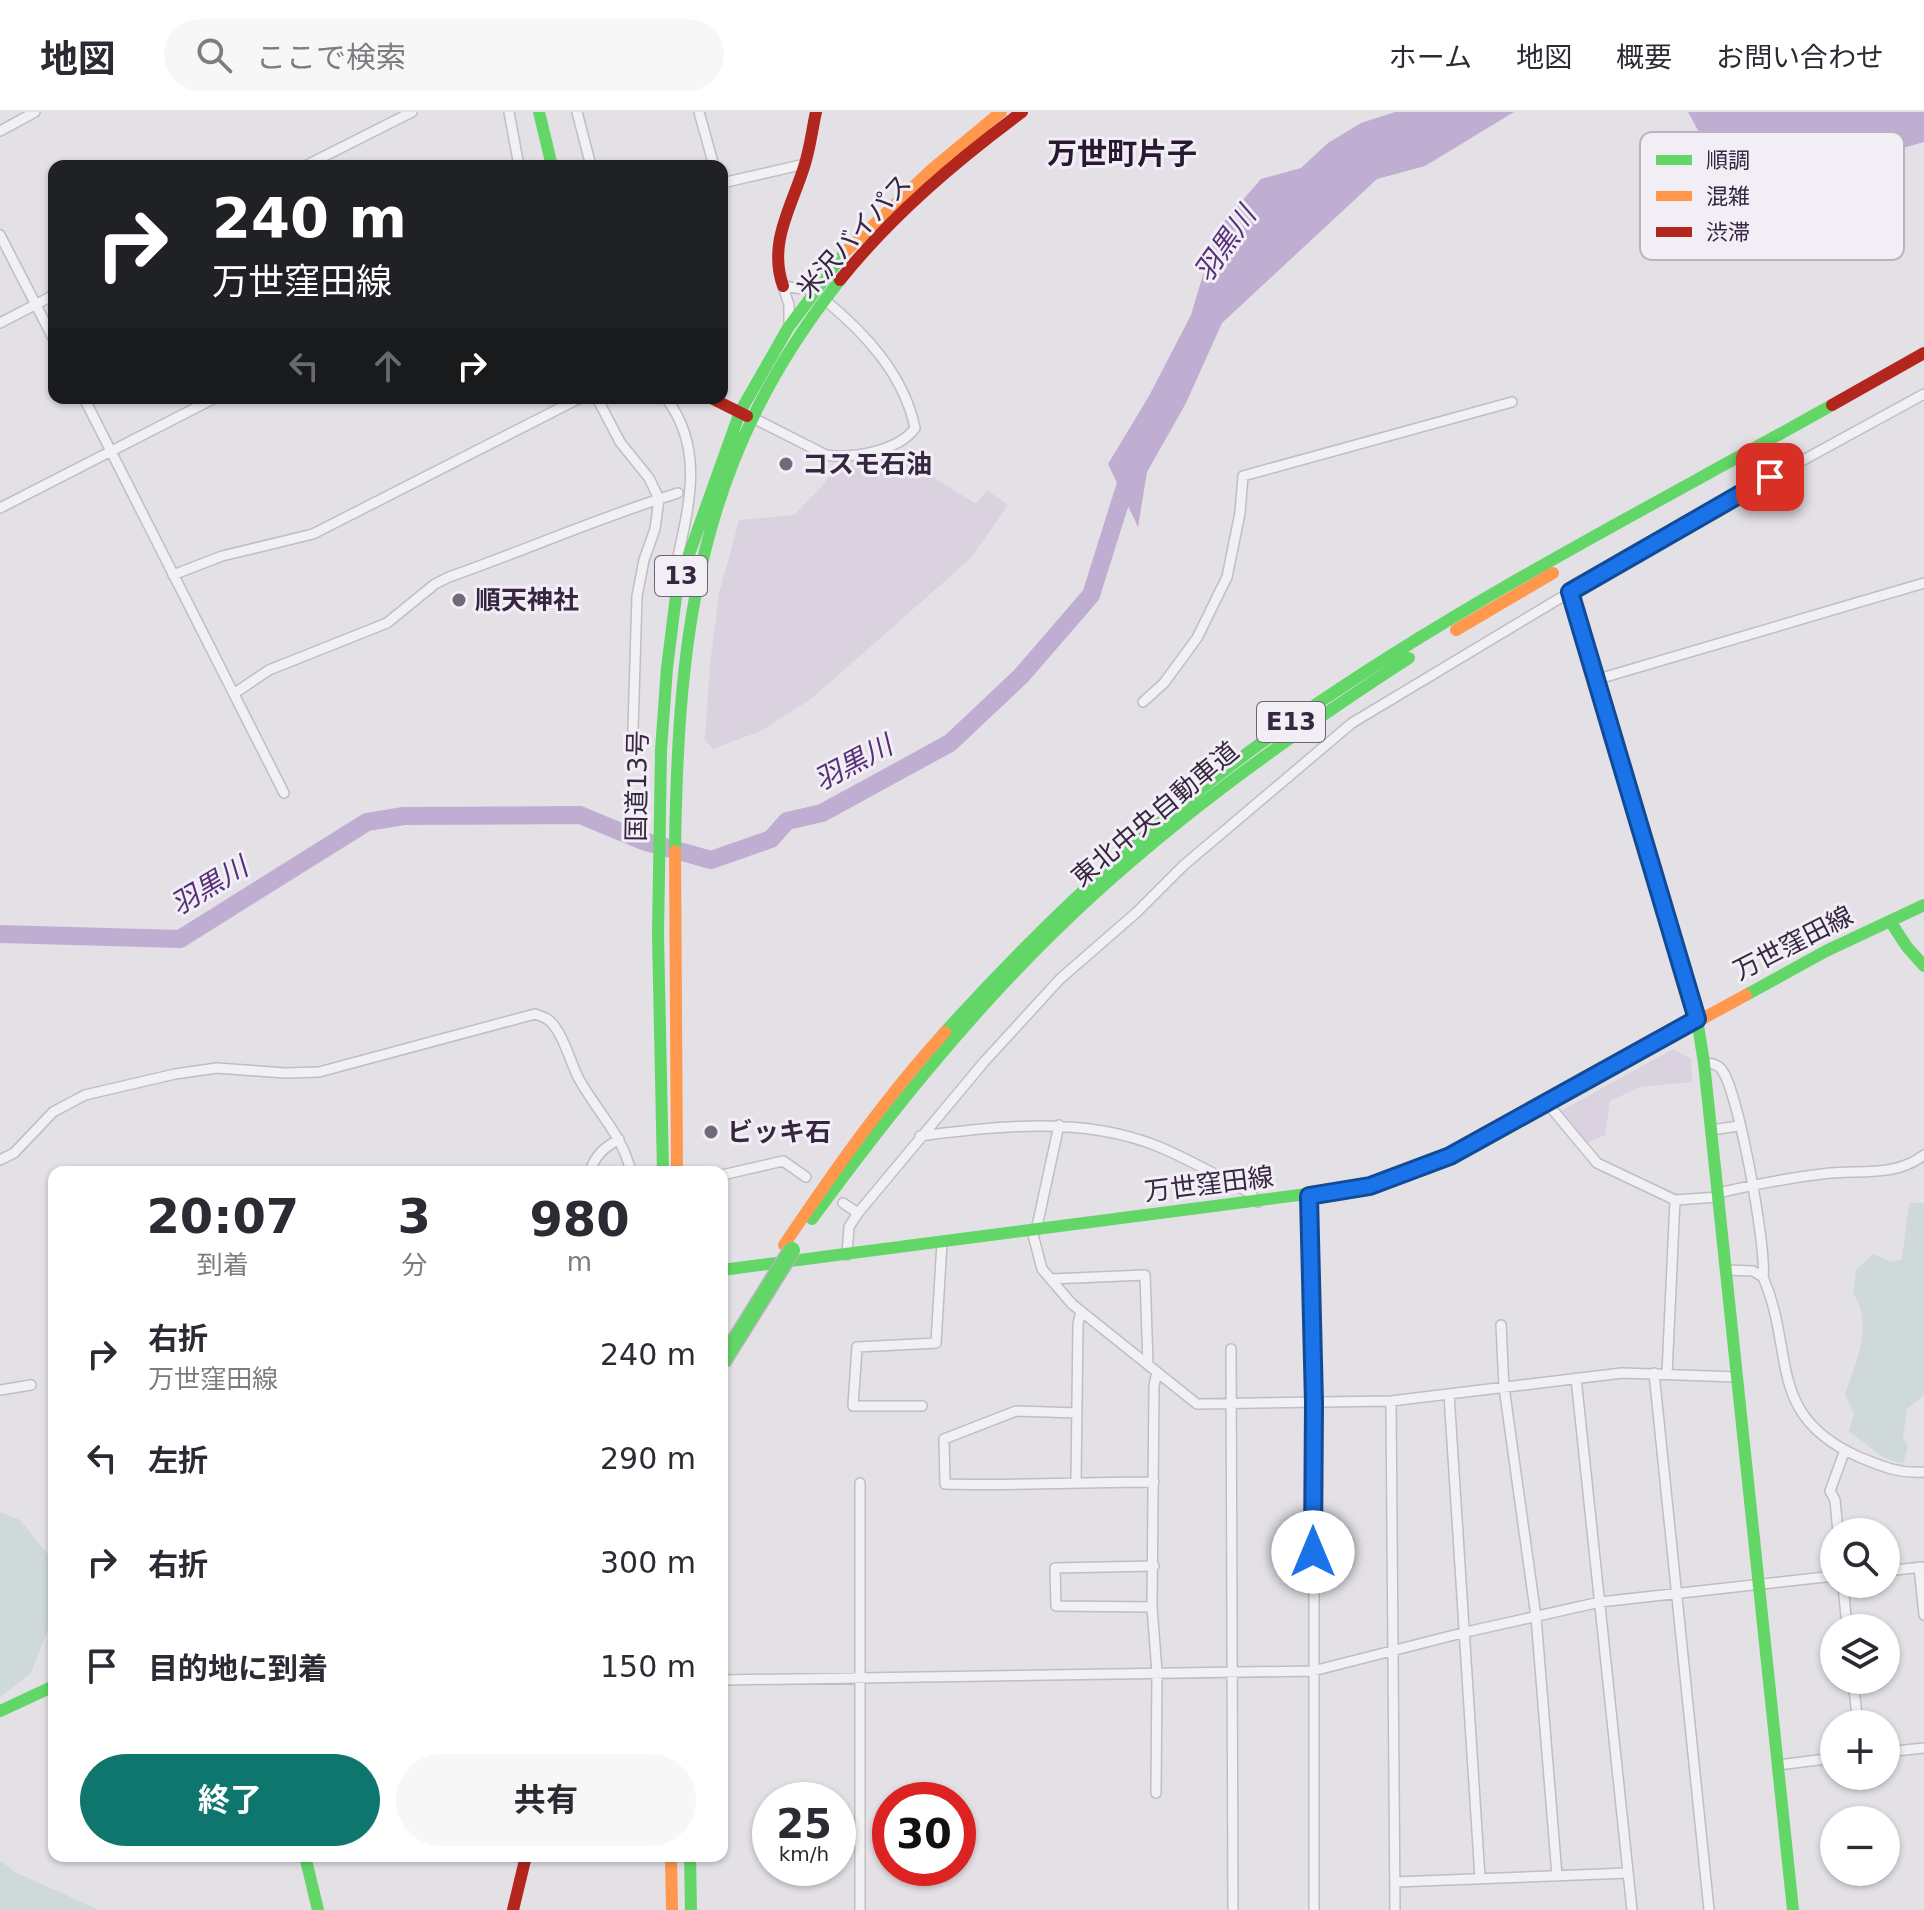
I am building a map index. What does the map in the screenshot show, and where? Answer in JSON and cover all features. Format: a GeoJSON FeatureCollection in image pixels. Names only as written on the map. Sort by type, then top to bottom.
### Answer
{"type":"FeatureCollection","features":[{"type":"Feature","properties":{"kind":"main road"},"geometry":{"type":"LineString","coordinates":[[539,112],[551,160]]}},
{"type":"Feature","properties":{"kind":"main road"},"geometry":{"type":"LineString","coordinates":[[783,286],[777,269],[777,244],[805,164],[816,112]]}},
{"type":"Feature","properties":{"kind":"main road","name":"米沢バイパス"},"geometry":{"type":"LineString","coordinates":[[747,415],[766,390],[854,242],[931,170],[1001,112]]}},
{"type":"Feature","properties":{"kind":"main road","name":"米沢バイパス"},"geometry":{"type":"LineString","coordinates":[[747,415],[788,328],[906,210],[981,143],[1022,112]]}},
{"type":"Feature","properties":{"kind":"main road","name":"東北中央自動車道"},"geometry":{"type":"LineString","coordinates":[[728,1352],[828,1176],[913,1067],[963,1010],[1088,883],[1187,800],[1310,709],[1422,637],[1528,574],[1924,353]]}},
{"type":"Feature","properties":{"kind":"main road","name":"東北中央自動車道"},"geometry":{"type":"LineString","coordinates":[[728,1335],[788,1247],[880,1127],[975,1015],[1093,894],[1214,794],[1269,752],[1407,659],[1924,364]]}},
{"type":"Feature","properties":{"kind":"main road"},"geometry":{"type":"LineString","coordinates":[[724,404],[747,415]]}},
{"type":"Feature","properties":{"kind":"main road","name":"国道13号"},"geometry":{"type":"LineString","coordinates":[[663,1166],[674,607],[691,546],[747,415]]}},
{"type":"Feature","properties":{"kind":"main road","name":"国道13号"},"geometry":{"type":"LineString","coordinates":[[669,750],[696,588],[747,415]]}},
{"type":"Feature","properties":{"kind":"main road","name":"万世窪田線"},"geometry":{"type":"LineString","coordinates":[[728,1269],[1370,1186],[1450,1156],[1697,1019],[1826,951],[1924,905]]}},
{"type":"Feature","properties":{"kind":"main road"},"geometry":{"type":"LineString","coordinates":[[1890,921],[1924,966]]}},
{"type":"Feature","properties":{"kind":"main road","name":"国道13号"},"geometry":{"type":"LineString","coordinates":[[666,935],[677,1166]]}},
{"type":"Feature","properties":{"kind":"main road"},"geometry":{"type":"LineString","coordinates":[[1697,1019],[1793,1910]]}},
{"type":"Feature","properties":{"kind":"main road"},"geometry":{"type":"LineString","coordinates":[[0,1711],[48,1689]]}},
{"type":"Feature","properties":{"kind":"main road"},"geometry":{"type":"LineString","coordinates":[[306,1862],[318,1910]]}},
{"type":"Feature","properties":{"kind":"main road"},"geometry":{"type":"LineString","coordinates":[[504,1910],[515,1862]]}},
{"type":"Feature","properties":{"kind":"main road"},"geometry":{"type":"LineString","coordinates":[[513,1910],[525,1862]]}},
{"type":"Feature","properties":{"kind":"main road"},"geometry":{"type":"LineString","coordinates":[[671,1862],[672,1910]]}},
{"type":"Feature","properties":{"kind":"main road"},"geometry":{"type":"LineString","coordinates":[[690,1862],[691,1910]]}},
{"type":"Feature","properties":{"kind":"street"},"geometry":{"type":"LineString","coordinates":[[0,131],[35,112]]}},
{"type":"Feature","properties":{"kind":"street"},"geometry":{"type":"LineString","coordinates":[[317,160],[412,112]]}},
{"type":"Feature","properties":{"kind":"street"},"geometry":{"type":"LineString","coordinates":[[509,112],[518,160]]}},
{"type":"Feature","properties":{"kind":"street"},"geometry":{"type":"LineString","coordinates":[[577,112],[589,160]]}},
{"type":"Feature","properties":{"kind":"street"},"geometry":{"type":"LineString","coordinates":[[699,112],[712,160]]}},
{"type":"Feature","properties":{"kind":"street"},"geometry":{"type":"LineString","coordinates":[[728,182],[805,164]]}},
{"type":"Feature","properties":{"kind":"street"},"geometry":{"type":"LineString","coordinates":[[0,235],[48,328]]}},
{"type":"Feature","properties":{"kind":"street"},"geometry":{"type":"LineString","coordinates":[[747,415],[826,455],[838,457],[880,450],[910,436],[915,428],[912,413],[882,356],[822,292],[783,286],[789,305],[788,328]]}},
{"type":"Feature","properties":{"kind":"street"},"geometry":{"type":"LineString","coordinates":[[0,323],[48,298]]}},
{"type":"Feature","properties":{"kind":"street"},"geometry":{"type":"LineString","coordinates":[[847,1255],[849,1227],[858,1213],[920,1136],[1060,979],[1137,912],[1184,865],[1288,779],[1312,755],[1374,709],[1570,592],[1742,492],[1924,394]]}},
{"type":"Feature","properties":{"kind":"street"},"geometry":{"type":"LineString","coordinates":[[1143,702],[1164,683],[1197,638],[1227,577],[1240,513],[1243,476],[1512,402]]}},
{"type":"Feature","properties":{"kind":"street"},"geometry":{"type":"LineString","coordinates":[[87,404],[284,793]]}},
{"type":"Feature","properties":{"kind":"street"},"geometry":{"type":"LineString","coordinates":[[0,508],[203,404]]}},
{"type":"Feature","properties":{"kind":"street"},"geometry":{"type":"LineString","coordinates":[[173,575],[222,556],[313,534],[568,404]]}},
{"type":"Feature","properties":{"kind":"street"},"geometry":{"type":"LineString","coordinates":[[600,404],[620,442],[649,478],[659,499],[655,529],[637,596],[633,729]]}},
{"type":"Feature","properties":{"kind":"street"},"geometry":{"type":"LineString","coordinates":[[669,404],[685,437],[692,467],[692,484],[674,578],[674,607]]}},
{"type":"Feature","properties":{"kind":"street"},"geometry":{"type":"LineString","coordinates":[[235,693],[269,670],[387,623],[435,584],[449,577],[678,493]]}},
{"type":"Feature","properties":{"kind":"street"},"geometry":{"type":"LineString","coordinates":[[1595,680],[1924,583]]}},
{"type":"Feature","properties":{"kind":"street"},"geometry":{"type":"LineString","coordinates":[[1570,592],[1697,1019]]}},
{"type":"Feature","properties":{"kind":"street"},"geometry":{"type":"LineString","coordinates":[[0,1160],[14,1153],[53,1112],[85,1095],[175,1074],[217,1068],[319,1072],[535,1014],[547,1018],[556,1027],[577,1075],[619,1139],[630,1166]]}},
{"type":"Feature","properties":{"kind":"street"},"geometry":{"type":"LineString","coordinates":[[1704,1063],[1720,1067],[1735,1101],[1753,1185],[1765,1265],[1763,1277],[1795,1403],[1809,1425],[1845,1450],[1899,1472],[1924,1472]]}},
{"type":"Feature","properties":{"kind":"street"},"geometry":{"type":"LineString","coordinates":[[1547,1103],[1597,1163],[1675,1200],[1718,1195],[1753,1185],[1826,1173],[1889,1171],[1924,1155]]}},
{"type":"Feature","properties":{"kind":"street"},"geometry":{"type":"LineString","coordinates":[[920,1136],[964,1130],[1059,1125],[1101,1130],[1155,1145],[1250,1193],[1258,1202]]}},
{"type":"Feature","properties":{"kind":"street"},"geometry":{"type":"LineString","coordinates":[[1059,1125],[1034,1231],[1042,1269],[1055,1287],[1081,1311],[1197,1404],[1391,1401],[1622,1373],[1737,1377]]}},
{"type":"Feature","properties":{"kind":"street"},"geometry":{"type":"LineString","coordinates":[[1711,1130],[1739,1126]]}},
{"type":"Feature","properties":{"kind":"street"},"geometry":{"type":"LineString","coordinates":[[592,1166],[602,1150],[619,1139]]}},
{"type":"Feature","properties":{"kind":"street"},"geometry":{"type":"LineString","coordinates":[[728,1174],[783,1161],[806,1177]]}},
{"type":"Feature","properties":{"kind":"street"},"geometry":{"type":"LineString","coordinates":[[1309,1196],[1314,1403],[1314,1910]]}},
{"type":"Feature","properties":{"kind":"street"},"geometry":{"type":"LineString","coordinates":[[1667,1374],[1675,1200]]}},
{"type":"Feature","properties":{"kind":"street"},"geometry":{"type":"LineString","coordinates":[[843,1203],[858,1213]]}},
{"type":"Feature","properties":{"kind":"street"},"geometry":{"type":"LineString","coordinates":[[922,1406],[853,1406],[857,1347],[936,1343],[942,1243]]}},
{"type":"Feature","properties":{"kind":"street"},"geometry":{"type":"LineString","coordinates":[[1726,1270],[1753,1271],[1763,1277]]}},
{"type":"Feature","properties":{"kind":"street"},"geometry":{"type":"LineString","coordinates":[[1051,1279],[1145,1275],[1148,1364]]}},
{"type":"Feature","properties":{"kind":"street"},"geometry":{"type":"LineString","coordinates":[[1076,1481],[1078,1324],[1081,1311]]}},
{"type":"Feature","properties":{"kind":"street"},"geometry":{"type":"LineString","coordinates":[[1501,1325],[1504,1387],[1536,1617],[1557,1876]]}},
{"type":"Feature","properties":{"kind":"street"},"geometry":{"type":"LineString","coordinates":[[1231,1349],[1233,1910]]}},
{"type":"Feature","properties":{"kind":"street"},"geometry":{"type":"LineString","coordinates":[[1156,1793],[1157,1672],[1152,1607],[1154,1386],[1157,1372]]}},
{"type":"Feature","properties":{"kind":"street"},"geometry":{"type":"LineString","coordinates":[[1654,1373],[1709,1910]]}},
{"type":"Feature","properties":{"kind":"street"},"geometry":{"type":"LineString","coordinates":[[1576,1378],[1632,1910]]}},
{"type":"Feature","properties":{"kind":"street"},"geometry":{"type":"LineString","coordinates":[[0,1390],[31,1385]]}},
{"type":"Feature","properties":{"kind":"street"},"geometry":{"type":"LineString","coordinates":[[1449,1394],[1480,1878]]}},
{"type":"Feature","properties":{"kind":"street"},"geometry":{"type":"LineString","coordinates":[[1391,1401],[1395,1910]]}},
{"type":"Feature","properties":{"kind":"street"},"geometry":{"type":"LineString","coordinates":[[1077,1413],[1016,1411],[944,1439],[945,1484],[1015,1486],[1076,1481],[1154,1482]]}},
{"type":"Feature","properties":{"kind":"street"},"geometry":{"type":"LineString","coordinates":[[1837,1518],[1835,1500],[1830,1491],[1845,1450]]}},
{"type":"Feature","properties":{"kind":"street"},"geometry":{"type":"LineString","coordinates":[[860,1483],[860,1910]]}},
{"type":"Feature","properties":{"kind":"street"},"geometry":{"type":"LineString","coordinates":[[1152,1607],[1056,1606],[1055,1568],[1154,1566]]}},
{"type":"Feature","properties":{"kind":"street"},"geometry":{"type":"LineString","coordinates":[[1900,1569],[1922,1567],[1924,1615]]}},
{"type":"Feature","properties":{"kind":"street"},"geometry":{"type":"LineString","coordinates":[[728,1680],[1313,1671],[1600,1602],[1820,1577]]}},
{"type":"Feature","properties":{"kind":"street"},"geometry":{"type":"LineString","coordinates":[[1900,1751],[1924,1748]]}},
{"type":"Feature","properties":{"kind":"street"},"geometry":{"type":"LineString","coordinates":[[1778,1765],[1820,1760]]}},
{"type":"Feature","properties":{"kind":"street"},"geometry":{"type":"LineString","coordinates":[[1395,1882],[1628,1873]]}},
{"type":"Feature","properties":{"kind":"shaded area"},"geometry":{"type":"Polygon","coordinates":[[[905,449],[923,471],[976,504],[987,490],[1008,505],[970,559],[811,699],[761,731],[713,749],[705,740],[710,665],[719,594],[739,520],[794,515],[834,469],[868,462],[905,449]]]}},
{"type":"Feature","properties":{"kind":"shaded area"},"geometry":{"type":"Polygon","coordinates":[[[1673,1049],[1691,1059],[1692,1082],[1640,1087],[1610,1101],[1605,1135],[1585,1144],[1561,1111],[1673,1049]]]}},
{"type":"Feature","properties":{"kind":"shaded area"},"geometry":{"type":"Polygon","coordinates":[[[1909,1203],[1924,1203],[1924,1395],[1907,1409],[1903,1439],[1908,1446],[1903,1464],[1883,1457],[1849,1431],[1854,1414],[1845,1394],[1863,1330],[1859,1305],[1853,1294],[1856,1270],[1873,1254],[1891,1262],[1902,1259],[1909,1203]]]}},
{"type":"Feature","properties":{"kind":"shaded area"},"geometry":{"type":"Polygon","coordinates":[[[0,1512],[20,1520],[48,1555],[48,1629],[31,1673],[0,1697],[0,1512]]]}},
{"type":"Feature","properties":{"kind":"shaded area"},"geometry":{"type":"Polygon","coordinates":[[[0,1860],[15,1872],[99,1910],[0,1910],[0,1860]]]}},
{"type":"Feature","properties":{"kind":"water"},"geometry":{"type":"Polygon","coordinates":[[[1395,112],[1514,112],[1425,166],[1377,179],[1222,323],[1186,403],[1147,472],[1138,527],[1108,464],[1149,396],[1191,315],[1216,231],[1261,179],[1301,168],[1328,143],[1361,123],[1395,112]]]}},
{"type":"Feature","properties":{"kind":"water"},"geometry":{"type":"Polygon","coordinates":[[[1688,112],[1924,112],[1924,142],[1904,148],[1904,132],[1699,132],[1688,112]]]}},
{"type":"Feature","properties":{"kind":"waterway","name":"羽黒川"},"geometry":{"type":"LineString","coordinates":[[0,934],[180,939],[367,822],[404,816],[580,815],[643,841],[711,860],[771,839],[787,821],[822,813],[950,743],[1021,676],[1091,595],[1130,471]]}},
{"type":"Feature","properties":{"kind":"traffic: fast"},"geometry":{"type":"LineString","coordinates":[[539,112],[551,160]]}},
{"type":"Feature","properties":{"kind":"traffic: fast"},"geometry":{"type":"LineString","coordinates":[[663,1166],[658,935],[661,750],[677,588],[740,412],[788,328],[845,252]]}},
{"type":"Feature","properties":{"kind":"traffic: fast"},"geometry":{"type":"LineString","coordinates":[[675,851],[682,694],[691,620],[705,550],[726,481],[755,414],[792,347],[840,280]]}},
{"type":"Feature","properties":{"kind":"traffic: fast"},"geometry":{"type":"LineString","coordinates":[[945,1032],[1057,916],[1135,843],[1261,743],[1470,607],[1832,405]]}},
{"type":"Feature","properties":{"kind":"traffic: fast"},"geometry":{"type":"LineString","coordinates":[[812,1219],[897,1107],[957,1035],[1021,965],[1095,893],[1225,786],[1409,658]]}},
{"type":"Feature","properties":{"kind":"traffic: fast"},"geometry":{"type":"LineString","coordinates":[[1746,995],[1826,951],[1924,905]]}},
{"type":"Feature","properties":{"kind":"traffic: fast"},"geometry":{"type":"LineString","coordinates":[[1890,921],[1924,966]]}},
{"type":"Feature","properties":{"kind":"traffic: fast"},"geometry":{"type":"LineString","coordinates":[[1697,1019],[1793,1910]]}},
{"type":"Feature","properties":{"kind":"traffic: fast"},"geometry":{"type":"LineString","coordinates":[[728,1269],[1368,1186]]}},
{"type":"Feature","properties":{"kind":"traffic: fast"},"geometry":{"type":"LineString","coordinates":[[728,1352],[792,1250]]}},
{"type":"Feature","properties":{"kind":"traffic: fast"},"geometry":{"type":"LineString","coordinates":[[0,1711],[48,1689]]}},
{"type":"Feature","properties":{"kind":"traffic: fast"},"geometry":{"type":"LineString","coordinates":[[306,1862],[318,1910]]}},
{"type":"Feature","properties":{"kind":"traffic: fast"},"geometry":{"type":"LineString","coordinates":[[690,1862],[691,1910]]}},
{"type":"Feature","properties":{"kind":"traffic: slow"},"geometry":{"type":"LineString","coordinates":[[845,252],[931,170],[1001,112]]}},
{"type":"Feature","properties":{"kind":"traffic: slow"},"geometry":{"type":"LineString","coordinates":[[1456,630],[1553,573]]}},
{"type":"Feature","properties":{"kind":"traffic: slow"},"geometry":{"type":"LineString","coordinates":[[675,851],[677,1166]]}},
{"type":"Feature","properties":{"kind":"traffic: slow"},"geometry":{"type":"LineString","coordinates":[[1368,1186],[1450,1156],[1746,995]]}},
{"type":"Feature","properties":{"kind":"traffic: slow"},"geometry":{"type":"LineString","coordinates":[[784,1245],[861,1136],[945,1032]]}},
{"type":"Feature","properties":{"kind":"traffic: slow"},"geometry":{"type":"LineString","coordinates":[[671,1862],[672,1910]]}},
{"type":"Feature","properties":{"kind":"traffic: jam"},"geometry":{"type":"LineString","coordinates":[[783,286],[778,255],[780,240],[806,160],[816,112]]}},
{"type":"Feature","properties":{"kind":"traffic: jam"},"geometry":{"type":"LineString","coordinates":[[840,280],[881,233],[926,190],[1022,112]]}},
{"type":"Feature","properties":{"kind":"traffic: jam"},"geometry":{"type":"LineString","coordinates":[[1832,405],[1924,353]]}},
{"type":"Feature","properties":{"kind":"traffic: jam"},"geometry":{"type":"LineString","coordinates":[[723,404],[747,416]]}},
{"type":"Feature","properties":{"kind":"traffic: jam"},"geometry":{"type":"LineString","coordinates":[[513,1910],[525,1862]]}},
{"type":"Feature","properties":{"kind":"place","name":"コスモ石油"},"geometry":{"type":"Point","coordinates":[786,464]}},
{"type":"Feature","properties":{"kind":"place","name":"順天神社"},"geometry":{"type":"Point","coordinates":[459,600]}},
{"type":"Feature","properties":{"kind":"place","name":"ビッキ石"},"geometry":{"type":"Point","coordinates":[711,1132]}},
{"type":"Feature","properties":{"kind":"district","name":"万世町片子"},"geometry":{"type":"Point","coordinates":[1122,153]}},
{"type":"Feature","properties":{"kind":"route"},"geometry":{"type":"LineString","coordinates":[[1313,1552],[1314,1403],[1309,1196],[1370,1186],[1450,1156],[1697,1019],[1570,592],[1770,477]]}}]}
